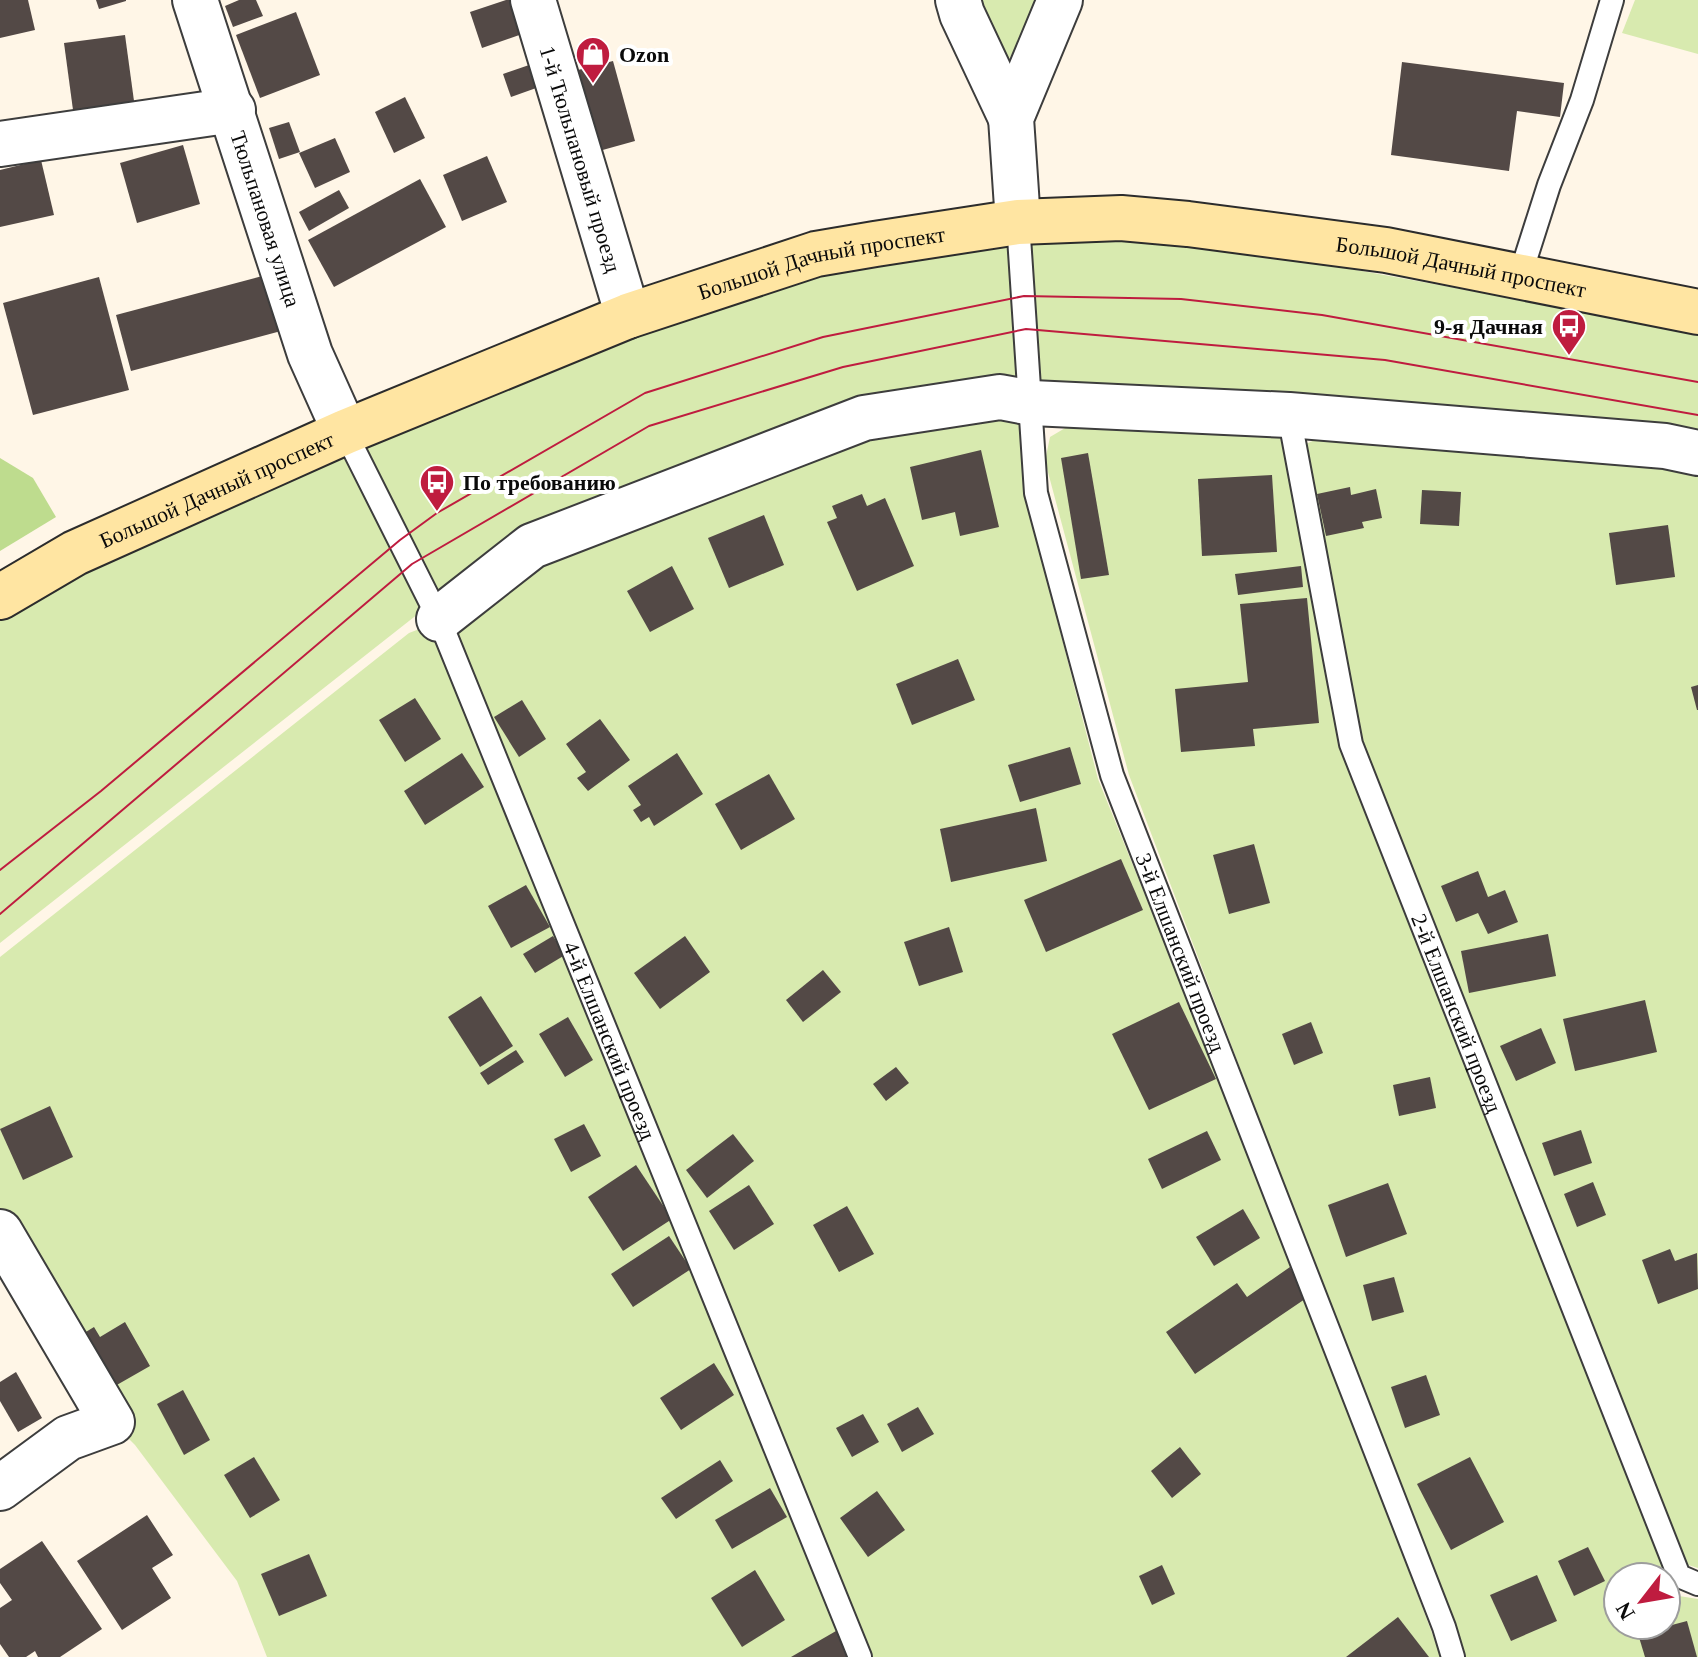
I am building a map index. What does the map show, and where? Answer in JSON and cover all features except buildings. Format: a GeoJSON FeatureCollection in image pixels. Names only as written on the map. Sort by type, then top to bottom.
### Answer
{"type":"FeatureCollection","features":[{"type":"Feature","properties":{"kind":"main road","name":"Большой Дачный проспект"},"geometry":{"type":"LineString","coordinates":[[0,597],[75,553],[345,432],[628,316],[816,254],[1018,222],[1121,218],[1386,250],[1698,312]]}},
{"type":"Feature","properties":{"kind":"street","name":"Тюльпановая улица"},"geometry":{"type":"LineString","coordinates":[[195,0],[310,354],[345,432]]}},
{"type":"Feature","properties":{"kind":"street","name":"1-й Тюльпановый проезд"},"geometry":{"type":"LineString","coordinates":[[533,0],[628,316]]}},
{"type":"Feature","properties":{"kind":"street"},"geometry":{"type":"LineString","coordinates":[[958,0],[1011,118],[1018,222]]}},
{"type":"Feature","properties":{"kind":"street"},"geometry":{"type":"LineString","coordinates":[[1011,118],[1060,0]]}},
{"type":"Feature","properties":{"kind":"street"},"geometry":{"type":"LineString","coordinates":[[0,144],[233,110]]}},
{"type":"Feature","properties":{"kind":"street"},"geometry":{"type":"LineString","coordinates":[[439,619],[532,546],[864,418],[1000,397],[1032,403],[1289,415],[1665,446],[1698,453]]}},
{"type":"Feature","properties":{"kind":"street"},"geometry":{"type":"LineString","coordinates":[[0,1232],[112,1422],[68,1438],[0,1488]]}},
{"type":"Feature","properties":{"kind":"lane"},"geometry":{"type":"LineString","coordinates":[[1520,276],[1549,185],[1582,100],[1612,0]]}},
{"type":"Feature","properties":{"kind":"lane","name":"3-й Елшанский проезд"},"geometry":{"type":"LineString","coordinates":[[1018,222],[1036,493],[1112,775],[1444,1627],[1453,1657]]}},
{"type":"Feature","properties":{"kind":"lane","name":"2-й Елшанский проезд"},"geometry":{"type":"LineString","coordinates":[[1289,415],[1351,744],[1679,1576],[1698,1584]]}},
{"type":"Feature","properties":{"kind":"lane","name":"4-й Елшанский проезд"},"geometry":{"type":"LineString","coordinates":[[345,432],[439,619],[860,1657]]}},
{"type":"Feature","properties":{"kind":"green space"},"geometry":{"type":"Polygon","coordinates":[[[971,0],[1039,0],[1020,44],[1007,61],[971,0]]]}},
{"type":"Feature","properties":{"kind":"green space"},"geometry":{"type":"Polygon","coordinates":[[[1635,0],[1698,0],[1698,54],[1622,33],[1635,0]]]}},
{"type":"Feature","properties":{"kind":"green space"},"geometry":{"type":"Polygon","coordinates":[[[1128,240],[1186,243],[1340,267],[1698,332],[1698,438],[1001,385],[456,584],[0,943],[0,618],[83,568],[301,468],[631,337],[812,271],[983,247],[1128,240]]]}},
{"type":"Feature","properties":{"kind":"green space"},"geometry":{"type":"Polygon","coordinates":[[[1017,412],[1029,510],[1098,779],[1280,1228],[1441,1657],[267,1657],[237,1581],[135,1445],[112,1422],[0,1232],[0,957],[409,633],[453,616],[540,553],[866,429],[1017,412]]]}},
{"type":"Feature","properties":{"kind":"green space"},"geometry":{"type":"Polygon","coordinates":[[[1082,418],[1273,423],[1286,451],[1342,749],[1665,1561],[1602,1561],[1602,1641],[1682,1641],[1682,1596],[1698,1599],[1698,1657],[1463,1657],[1129,775],[1045,461],[1050,437],[1082,418]]]}},
{"type":"Feature","properties":{"kind":"green space"},"geometry":{"type":"Polygon","coordinates":[[[1332,432],[1698,470],[1698,1568],[1688,1565],[1359,740],[1306,444],[1332,432]]]}},
{"type":"Feature","properties":{"kind":"green space"},"geometry":{"type":"Polygon","coordinates":[[[0,458],[33,478],[56,517],[0,551],[0,458]]]}},
{"type":"Feature","properties":{"kind":"tram line"},"geometry":{"type":"LineString","coordinates":[[0,870],[101,791],[400,540],[437,513],[645,393],[823,337],[1024,296],[1181,299],[1322,315],[1698,382]]}},
{"type":"Feature","properties":{"kind":"tram line"},"geometry":{"type":"LineString","coordinates":[[0,914],[412,564],[649,426],[843,367],[1026,329],[1385,360],[1698,415]]}},
{"type":"Feature","properties":{"kind":"place","name":"Ozon"},"geometry":{"type":"Point","coordinates":[593,85]}},
{"type":"Feature","properties":{"kind":"place","name":"9-я Дачная"},"geometry":{"type":"Point","coordinates":[1569,357]}},
{"type":"Feature","properties":{"kind":"place","name":"По требованию"},"geometry":{"type":"Point","coordinates":[437,513]}}]}
